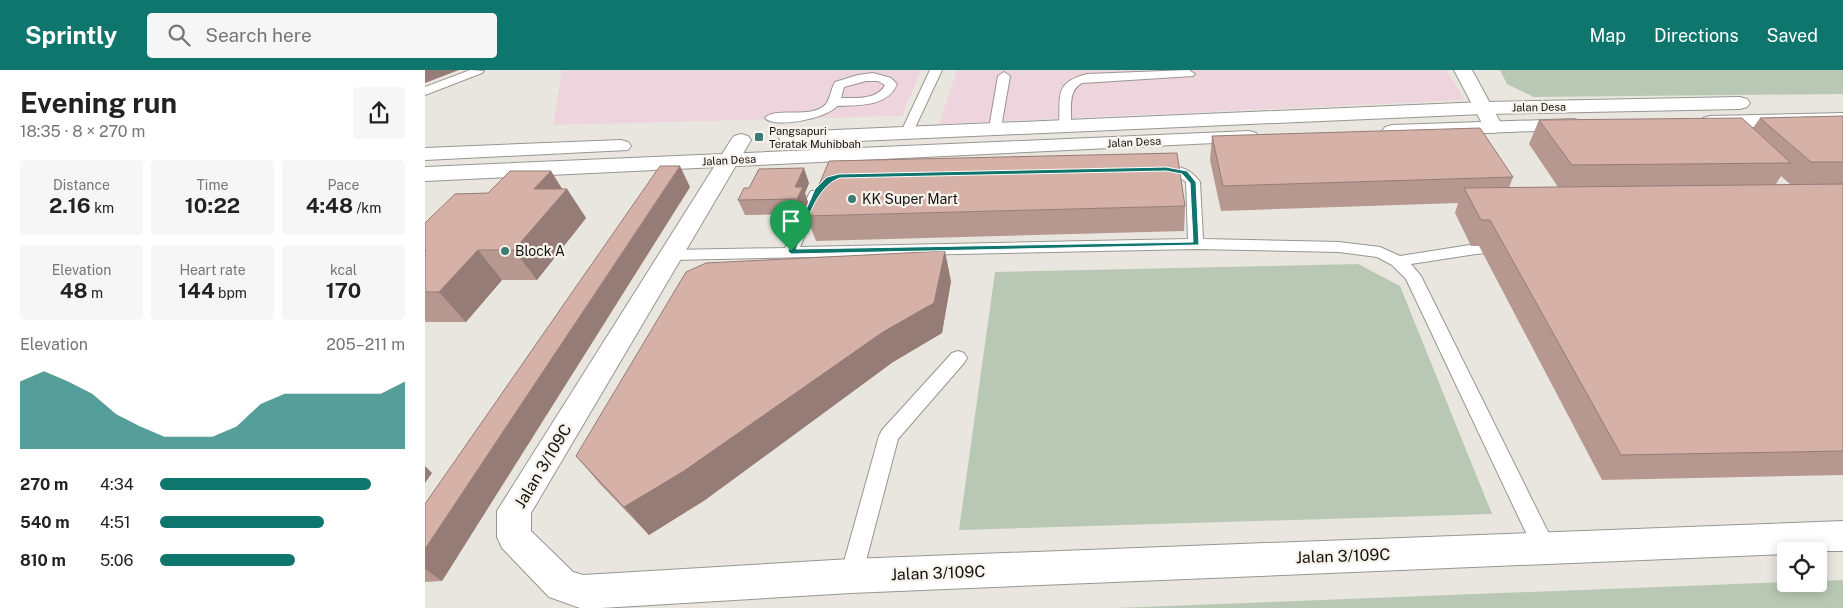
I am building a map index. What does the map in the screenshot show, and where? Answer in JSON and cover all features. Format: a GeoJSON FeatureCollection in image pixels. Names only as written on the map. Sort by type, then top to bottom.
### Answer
{"type":"FeatureCollection","features":[{"type":"Feature","properties":{"kind":"main road"},"geometry":{"type":"LineString","coordinates":[[1463,70],[1493,127]]}},
{"type":"Feature","properties":{"kind":"main road","name":"Jalan Desa"},"geometry":{"type":"LineString","coordinates":[[425,174],[907,132],[1483,108],[1843,101]]}},
{"type":"Feature","properties":{"kind":"main road"},"geometry":{"type":"LineString","coordinates":[[1633,124],[1843,119]]}},
{"type":"Feature","properties":{"kind":"main road","name":"Jalan Desa"},"geometry":{"type":"LineString","coordinates":[[681,143],[750,145],[1593,125]]}},
{"type":"Feature","properties":{"kind":"main road"},"geometry":{"type":"LineString","coordinates":[[425,154],[642,145]]}},
{"type":"Feature","properties":{"kind":"main road","name":"Jalan 3/109C"},"geometry":{"type":"LineString","coordinates":[[750,145],[671,255],[514,511],[514,537],[562,585],[583,592],[851,576],[1843,536]]}},
{"type":"Feature","properties":{"kind":"lane"},"geometry":{"type":"LineString","coordinates":[[907,132],[936,70]]}},
{"type":"Feature","properties":{"kind":"lane"},"geometry":{"type":"LineString","coordinates":[[425,91],[479,71]]}},
{"type":"Feature","properties":{"kind":"lane"},"geometry":{"type":"LineString","coordinates":[[1065,125],[1067,88],[1073,81],[1087,78],[1189,74]]}},
{"type":"Feature","properties":{"kind":"lane"},"geometry":{"type":"LineString","coordinates":[[995,128],[1004,76]]}},
{"type":"Feature","properties":{"kind":"lane"},"geometry":{"type":"LineString","coordinates":[[771,118],[815,114],[831,107],[833,102]]}},
{"type":"Feature","properties":{"kind":"lane"},"geometry":{"type":"LineString","coordinates":[[1146,169],[1176,170],[1190,177],[1193,182],[1196,244]]}},
{"type":"Feature","properties":{"kind":"lane"},"geometry":{"type":"LineString","coordinates":[[791,251],[818,189],[823,184]]}},
{"type":"Feature","properties":{"kind":"lane"},"geometry":{"type":"LineString","coordinates":[[671,255],[1196,244],[1362,249],[1380,252],[1398,261],[1413,276],[1544,547]]}},
{"type":"Feature","properties":{"kind":"lane"},"geometry":{"type":"LineString","coordinates":[[1398,261],[1476,249],[1516,247]]}},
{"type":"Feature","properties":{"kind":"lane"},"geometry":{"type":"LineString","coordinates":[[851,576],[889,436],[959,358]]}},
{"type":"Feature","properties":{"kind":"shaded area"},"geometry":{"type":"Polygon","coordinates":[[[562,70],[921,70],[902,116],[553,125],[562,70]]]}},
{"type":"Feature","properties":{"kind":"shaded area"},"geometry":{"type":"Polygon","coordinates":[[[957,70],[1446,70],[1465,100],[939,124],[957,70]]]}},
{"type":"Feature","properties":{"kind":"green space"},"geometry":{"type":"Polygon","coordinates":[[[1500,70],[1843,70],[1843,94],[1534,97],[1507,84],[1500,70]]]}},
{"type":"Feature","properties":{"kind":"green space"},"geometry":{"type":"Polygon","coordinates":[[[1358,264],[1400,286],[1492,514],[959,530],[995,272],[1358,264]]]}},
{"type":"Feature","properties":{"kind":"green space"},"geometry":{"type":"Polygon","coordinates":[[[1843,580],[1843,608],[1115,608],[1777,582],[1777,592],[1827,592],[1827,581],[1843,580]]]}},
{"type":"Feature","properties":{"kind":"building"},"geometry":{"type":"Polygon","coordinates":[[[1843,116],[1843,162],[1811,162],[1760,118],[1843,116]]]}},
{"type":"Feature","properties":{"kind":"building"},"geometry":{"type":"Polygon","coordinates":[[[1742,118],[1791,163],[1572,165],[1539,120],[1742,118]]]}},
{"type":"Feature","properties":{"kind":"building"},"geometry":{"type":"Polygon","coordinates":[[[1480,128],[1513,177],[1223,186],[1212,136],[1480,128]]]}},
{"type":"Feature","properties":{"kind":"building"},"geometry":{"type":"Polygon","coordinates":[[[1177,153],[1185,206],[806,216],[829,161],[1177,153]]]}},
{"type":"Feature","properties":{"kind":"building"},"geometry":{"type":"Polygon","coordinates":[[[660,166],[680,166],[425,549],[425,504],[660,166]]]}},
{"type":"Feature","properties":{"kind":"building"},"geometry":{"type":"Polygon","coordinates":[[[804,168],[795,187],[803,187],[797,199],[738,200],[744,188],[749,188],[759,169],[804,168]]]}},
{"type":"Feature","properties":{"kind":"building"},"geometry":{"type":"Polygon","coordinates":[[[510,171],[551,171],[534,189],[567,189],[514,250],[478,250],[439,292],[425,292],[425,223],[455,194],[488,193],[510,171]]]}},
{"type":"Feature","properties":{"kind":"building"},"geometry":{"type":"Polygon","coordinates":[[[1843,184],[1843,451],[1621,455],[1490,220],[1481,220],[1464,188],[1843,184]]]}},
{"type":"Feature","properties":{"kind":"building"},"geometry":{"type":"Polygon","coordinates":[[[945,251],[934,303],[883,332],[684,471],[624,507],[576,456],[686,272],[706,263],[945,251]]]}},
{"type":"Feature","properties":{"kind":"place","name":"Pangsapuri Teratak Muhibbah"},"geometry":{"type":"Point","coordinates":[759,137]}},
{"type":"Feature","properties":{"kind":"place","name":"KK Super Mart"},"geometry":{"type":"Point","coordinates":[852,199]}},
{"type":"Feature","properties":{"kind":"place","name":"Block A"},"geometry":{"type":"Point","coordinates":[505,251]}},
{"type":"Feature","properties":{"kind":"route"},"geometry":{"type":"LineString","coordinates":[[1166,169],[1184,173],[1193,182],[1196,244],[791,251],[818,189],[830,179],[849,174],[1166,169]]}}]}
